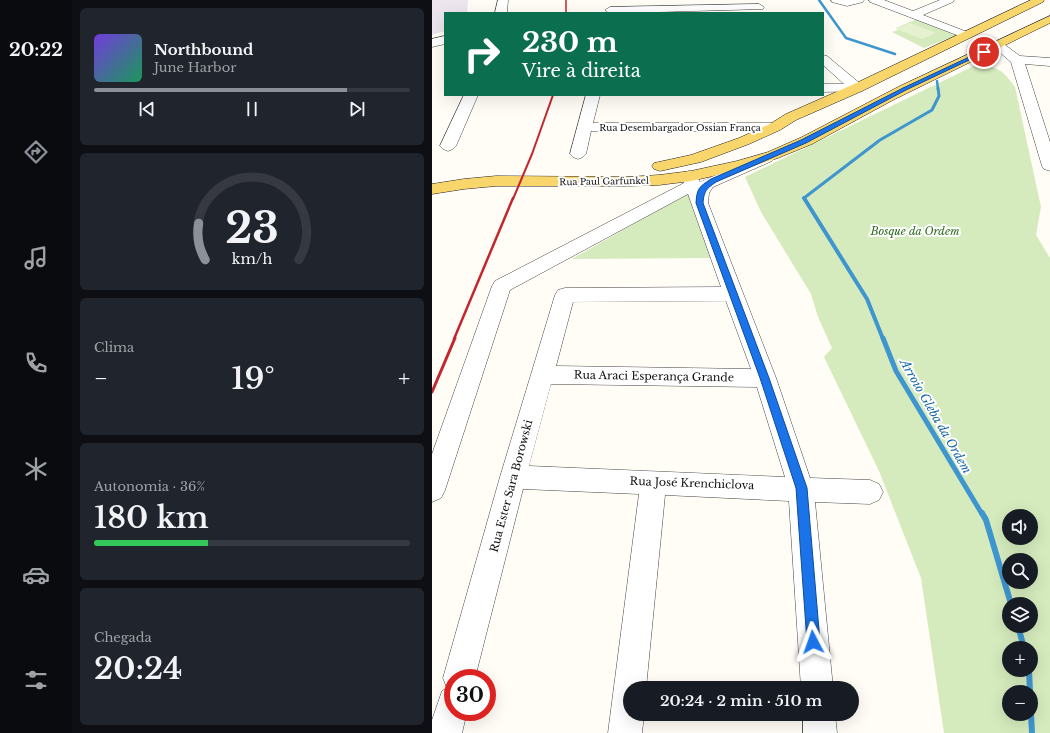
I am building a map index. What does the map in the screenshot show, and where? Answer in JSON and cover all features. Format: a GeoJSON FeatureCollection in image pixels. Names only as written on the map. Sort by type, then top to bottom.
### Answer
{"type":"FeatureCollection","features":[{"type":"Feature","properties":{"kind":"main road","name":"Rua Paul Garfunkel"},"geometry":{"type":"LineString","coordinates":[[432,180],[492,172],[595,172],[630,170],[651,168],[695,159],[732,146],[775,127],[791,117],[857,88],[1038,0]]}},
{"type":"Feature","properties":{"kind":"main road","name":"Rua Paul Garfunkel"},"geometry":{"type":"LineString","coordinates":[[432,189],[461,184],[492,182],[630,182],[694,188],[726,169],[773,156],[904,89],[997,46],[1050,19]]}},
{"type":"Feature","properties":{"kind":"main road"},"geometry":{"type":"LineString","coordinates":[[883,75],[898,78],[904,83],[904,89]]}},
{"type":"Feature","properties":{"kind":"main road"},"geometry":{"type":"LineString","coordinates":[[791,117],[793,124],[798,130],[818,134]]}},
{"type":"Feature","properties":{"kind":"street"},"geometry":{"type":"LineString","coordinates":[[501,12],[503,0]]}},
{"type":"Feature","properties":{"kind":"street"},"geometry":{"type":"LineString","coordinates":[[836,0],[842,3],[855,1]]}},
{"type":"Feature","properties":{"kind":"street"},"geometry":{"type":"LineString","coordinates":[[874,0],[966,35]]}},
{"type":"Feature","properties":{"kind":"street"},"geometry":{"type":"LineString","coordinates":[[913,15],[949,0]]}},
{"type":"Feature","properties":{"kind":"street"},"geometry":{"type":"LineString","coordinates":[[610,8],[761,7]]}},
{"type":"Feature","properties":{"kind":"street"},"geometry":{"type":"LineString","coordinates":[[432,43],[444,40]]}},
{"type":"Feature","properties":{"kind":"street"},"geometry":{"type":"LineString","coordinates":[[997,46],[1017,60],[1050,62]]}},
{"type":"Feature","properties":{"kind":"street"},"geometry":{"type":"LineString","coordinates":[[824,60],[857,88]]}},
{"type":"Feature","properties":{"kind":"street"},"geometry":{"type":"LineString","coordinates":[[1017,60],[1044,130],[1050,166]]}},
{"type":"Feature","properties":{"kind":"street"},"geometry":{"type":"LineString","coordinates":[[824,88],[857,88]]}},
{"type":"Feature","properties":{"kind":"street"},"geometry":{"type":"LineString","coordinates":[[448,146],[471,96]]}},
{"type":"Feature","properties":{"kind":"street"},"geometry":{"type":"LineString","coordinates":[[578,154],[593,96]]}},
{"type":"Feature","properties":{"kind":"street","name":"Rua Desembargador Ossian França"},"geometry":{"type":"LineString","coordinates":[[585,127],[775,127]]}},
{"type":"Feature","properties":{"kind":"street"},"geometry":{"type":"LineString","coordinates":[[694,188],[700,193],[707,184],[773,156]]}},
{"type":"Feature","properties":{"kind":"street"},"geometry":{"type":"LineString","coordinates":[[694,188],[765,378],[801,488],[816,681]]}},
{"type":"Feature","properties":{"kind":"street"},"geometry":{"type":"LineString","coordinates":[[432,490],[502,286],[694,188]]}},
{"type":"Feature","properties":{"kind":"street","name":"Rua Ester Sara Borowski"},"geometry":{"type":"LineString","coordinates":[[461,669],[513,477],[565,295],[734,294]]}},
{"type":"Feature","properties":{"kind":"street","name":"Rua Araci Esperança Grande"},"geometry":{"type":"LineString","coordinates":[[543,375],[765,378]]}},
{"type":"Feature","properties":{"kind":"street","name":"Rua José Krenchiclova"},"geometry":{"type":"LineString","coordinates":[[513,477],[870,492]]}},
{"type":"Feature","properties":{"kind":"street"},"geometry":{"type":"LineString","coordinates":[[631,681],[653,482]]}},
{"type":"Feature","properties":{"kind":"street"},"geometry":{"type":"LineString","coordinates":[[445,733],[448,721]]}},
{"type":"Feature","properties":{"kind":"street"},"geometry":{"type":"LineString","coordinates":[[625,733],[626,721]]}},
{"type":"Feature","properties":{"kind":"street"},"geometry":{"type":"LineString","coordinates":[[819,721],[820,733]]}},
{"type":"Feature","properties":{"kind":"shaded area"},"geometry":{"type":"Polygon","coordinates":[[[432,0],[468,0],[467,12],[444,12],[444,31],[432,35],[432,0]]]}},
{"type":"Feature","properties":{"kind":"green space"},"geometry":{"type":"Polygon","coordinates":[[[917,19],[958,35],[924,48],[892,32],[898,30],[896,28],[917,19]]]}},
{"type":"Feature","properties":{"kind":"green space"},"geometry":{"type":"Polygon","coordinates":[[[910,23],[936,33],[922,39],[896,29],[910,23]]]}},
{"type":"Feature","properties":{"kind":"green space","name":"Bosque da Ordem"},"geometry":{"type":"Polygon","coordinates":[[[976,65],[989,66],[999,70],[1015,87],[1041,207],[1036,235],[1050,258],[1050,733],[944,733],[921,578],[879,471],[824,357],[832,348],[818,317],[811,294],[761,212],[745,177],[976,65]]]}},
{"type":"Feature","properties":{"kind":"green space"},"geometry":{"type":"Polygon","coordinates":[[[688,193],[711,258],[572,259],[688,193]]]}},
{"type":"Feature","properties":{"kind":"waterway","name":"Arroio Gleba da Ordem"},"geometry":{"type":"LineString","coordinates":[[819,0],[846,38],[895,54]]}},
{"type":"Feature","properties":{"kind":"waterway","name":"Arroio Gleba da Ordem"},"geometry":{"type":"LineString","coordinates":[[937,81],[938,89]]}},
{"type":"Feature","properties":{"kind":"waterway","name":"Arroio Gleba da Ordem"},"geometry":{"type":"LineString","coordinates":[[804,198],[880,140],[932,110],[939,96],[938,88]]}},
{"type":"Feature","properties":{"kind":"waterway","name":"Arroio Gleba da Ordem"},"geometry":{"type":"LineString","coordinates":[[804,198],[867,299],[883,339]]}},
{"type":"Feature","properties":{"kind":"waterway","name":"Arroio Gleba da Ordem"},"geometry":{"type":"LineString","coordinates":[[883,338],[896,371],[982,514]]}},
{"type":"Feature","properties":{"kind":"waterway","name":"Arroio Gleba da Ordem"},"geometry":{"type":"LineString","coordinates":[[982,513],[986,520],[1009,597]]}},
{"type":"Feature","properties":{"kind":"waterway","name":"Arroio Gleba da Ordem"},"geometry":{"type":"LineString","coordinates":[[1020,633],[1022,641]]}},
{"type":"Feature","properties":{"kind":"waterway","name":"Arroio Gleba da Ordem"},"geometry":{"type":"LineString","coordinates":[[1029,677],[1030,685]]}},
{"type":"Feature","properties":{"kind":"waterway","name":"Arroio Gleba da Ordem"},"geometry":{"type":"LineString","coordinates":[[1031,721],[1032,733]]}},
{"type":"Feature","properties":{"kind":"railway"},"geometry":{"type":"LineString","coordinates":[[566,0],[566,12]]}},
{"type":"Feature","properties":{"kind":"railway"},"geometry":{"type":"LineString","coordinates":[[513,199],[532,154],[553,96]]}},
{"type":"Feature","properties":{"kind":"railway"},"geometry":{"type":"LineString","coordinates":[[454,339],[513,198]]}},
{"type":"Feature","properties":{"kind":"railway"},"geometry":{"type":"LineString","coordinates":[[432,392],[455,338]]}},
{"type":"Feature","properties":{"kind":"route"},"geometry":{"type":"LineString","coordinates":[[813,642],[801,488],[765,378],[699,203],[700,193],[707,184],[804,142],[904,89],[984,52]]}}]}
